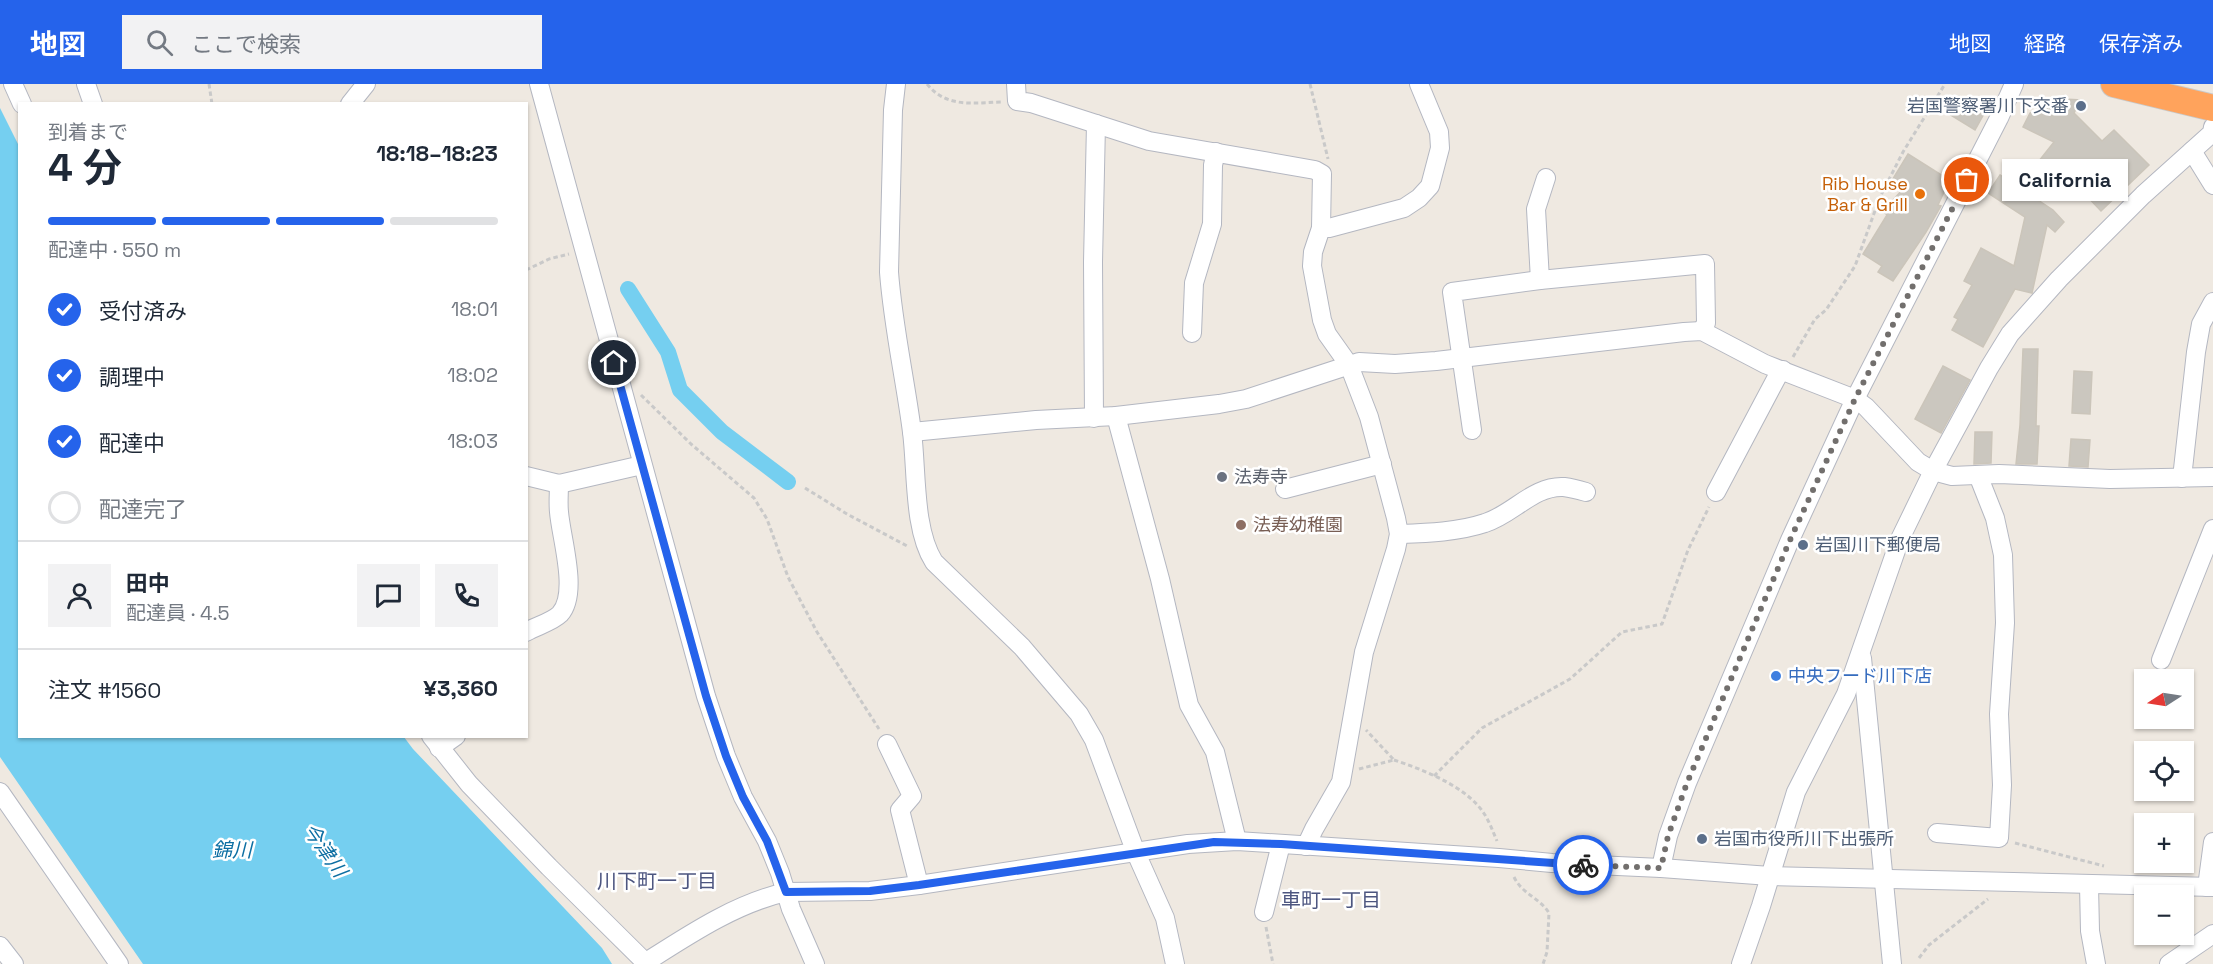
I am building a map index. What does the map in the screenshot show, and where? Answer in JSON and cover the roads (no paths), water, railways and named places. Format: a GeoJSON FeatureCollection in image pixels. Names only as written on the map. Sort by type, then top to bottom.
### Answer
{"type":"FeatureCollection","features":[{"type":"Feature","properties":{"kind":"highway"},"geometry":{"type":"LineString","coordinates":[[2114,84],[2213,108]]}},
{"type":"Feature","properties":{"kind":"street"},"geometry":{"type":"LineString","coordinates":[[13,84],[21,102]]}},
{"type":"Feature","properties":{"kind":"street"},"geometry":{"type":"LineString","coordinates":[[86,84],[92,102]]}},
{"type":"Feature","properties":{"kind":"street"},"geometry":{"type":"LineString","coordinates":[[352,102],[366,84]]}},
{"type":"Feature","properties":{"kind":"street"},"geometry":{"type":"LineString","coordinates":[[539,84],[706,696],[726,756],[743,797],[767,841],[791,909],[815,964]]}},
{"type":"Feature","properties":{"kind":"street"},"geometry":{"type":"LineString","coordinates":[[896,84],[893,110],[889,272],[912,432],[920,517],[927,552],[934,562],[1022,647],[1079,714],[1094,740],[1136,853],[1165,918],[1175,964]]}},
{"type":"Feature","properties":{"kind":"street"},"geometry":{"type":"LineString","coordinates":[[1321,228],[1329,228],[1404,208],[1419,198],[1430,186],[1440,148],[1439,132],[1419,84]]}},
{"type":"Feature","properties":{"kind":"street"},"geometry":{"type":"LineString","coordinates":[[1661,868],[1668,836],[1691,772],[1790,540],[1855,399],[1999,118],[2014,84]]}},
{"type":"Feature","properties":{"kind":"street"},"geometry":{"type":"LineString","coordinates":[[1017,93],[1031,103],[1149,141],[1315,170],[1322,174],[1321,228],[1313,252],[1312,266],[1322,320],[1327,334],[1349,365],[1369,417],[1399,534],[1364,652],[1345,769],[1337,792],[1306,846]]}},
{"type":"Feature","properties":{"kind":"street"},"geometry":{"type":"LineString","coordinates":[[1094,418],[1093,262],[1096,124]]}},
{"type":"Feature","properties":{"kind":"street"},"geometry":{"type":"LineString","coordinates":[[1741,964],[1796,792],[1804,772],[1833,722],[1862,655],[1900,539],[1933,471],[1989,368],[2010,334],[2102,235],[2212,133],[2213,127]]}},
{"type":"Feature","properties":{"kind":"street"},"geometry":{"type":"LineString","coordinates":[[2192,151],[2213,185]]}},
{"type":"Feature","properties":{"kind":"street"},"geometry":{"type":"LineString","coordinates":[[1192,333],[1194,283],[1212,224],[1213,165],[1216,152]]}},
{"type":"Feature","properties":{"kind":"street"},"geometry":{"type":"LineString","coordinates":[[1540,280],[1536,209],[1546,178]]}},
{"type":"Feature","properties":{"kind":"street"},"geometry":{"type":"LineString","coordinates":[[1472,430],[1452,292],[1540,280],[1705,264],[1706,323],[1702,332]]}},
{"type":"Feature","properties":{"kind":"street"},"geometry":{"type":"LineString","coordinates":[[2182,478],[2196,352],[2201,324],[2213,302]]}},
{"type":"Feature","properties":{"kind":"street"},"geometry":{"type":"LineString","coordinates":[[912,432],[1036,420],[1116,416],[1219,404],[1246,399],[1359,362],[1395,364],[1684,332],[1702,332],[1765,364],[1855,399],[1866,407],[1918,462],[1933,471],[1952,476],[2110,479],[2213,477]]}},
{"type":"Feature","properties":{"kind":"street"},"geometry":{"type":"LineString","coordinates":[[1716,492],[1777,377],[1783,370]]}},
{"type":"Feature","properties":{"kind":"street"},"geometry":{"type":"LineString","coordinates":[[1116,416],[1160,579],[1189,705],[1215,752],[1237,841]]}},
{"type":"Feature","properties":{"kind":"street"},"geometry":{"type":"LineString","coordinates":[[1285,489],[1382,464]]}},
{"type":"Feature","properties":{"kind":"street"},"geometry":{"type":"LineString","coordinates":[[528,476],[559,484],[642,465]]}},
{"type":"Feature","properties":{"kind":"street"},"geometry":{"type":"LineString","coordinates":[[1937,833],[1999,838],[2002,785],[2000,714],[2005,623],[2003,555],[1995,518],[1978,475]]}},
{"type":"Feature","properties":{"kind":"street"},"geometry":{"type":"LineString","coordinates":[[528,631],[559,616],[565,606],[568,573],[558,511],[559,484]]}},
{"type":"Feature","properties":{"kind":"street"},"geometry":{"type":"LineString","coordinates":[[1399,534],[1449,530],[1484,524],[1499,518],[1548,489],[1563,487],[1586,492]]}},
{"type":"Feature","properties":{"kind":"street"},"geometry":{"type":"LineString","coordinates":[[2161,660],[2213,529]]}},
{"type":"Feature","properties":{"kind":"street"},"geometry":{"type":"LineString","coordinates":[[1862,655],[1892,964]]}},
{"type":"Feature","properties":{"kind":"street"},"geometry":{"type":"LineString","coordinates":[[435,742],[469,784],[645,964],[690,934],[739,909],[786,892],[870,891],[1188,844],[1237,841],[1770,876],[2210,887],[2213,842]]}},
{"type":"Feature","properties":{"kind":"street"},"geometry":{"type":"LineString","coordinates":[[887,744],[912,796],[900,810],[919,885]]}},
{"type":"Feature","properties":{"kind":"street"},"geometry":{"type":"LineString","coordinates":[[0,792],[119,964]]}},
{"type":"Feature","properties":{"kind":"street"},"geometry":{"type":"LineString","coordinates":[[1264,912],[1281,844]]}},
{"type":"Feature","properties":{"kind":"street"},"geometry":{"type":"LineString","coordinates":[[2089,885],[2090,931],[2096,964]]}},
{"type":"Feature","properties":{"kind":"street"},"geometry":{"type":"LineString","coordinates":[[2169,964],[2213,934]]}},
{"type":"Feature","properties":{"kind":"street"},"geometry":{"type":"LineString","coordinates":[[0,946],[14,964]]}},
{"type":"Feature","properties":{"kind":"water","name":"錦川"},"geometry":{"type":"Polygon","coordinates":[[[0,108],[18,144],[18,738],[405,738],[602,948],[612,964],[143,964],[0,757],[0,108]]]}},
{"type":"Feature","properties":{"kind":"waterway"},"geometry":{"type":"LineString","coordinates":[[628,289],[668,352],[680,390],[722,432],[788,482]]}},
{"type":"Feature","properties":{"kind":"place","name":"岩国警察署川下交番"},"geometry":{"type":"Point","coordinates":[2081,106]}},
{"type":"Feature","properties":{"kind":"place","name":"California"},"geometry":{"type":"Point","coordinates":[1967,180]}},
{"type":"Feature","properties":{"kind":"place","name":"Rib House Bar & Grill"},"geometry":{"type":"Point","coordinates":[1920,194]}},
{"type":"Feature","properties":{"kind":"place","name":"法寿寺"},"geometry":{"type":"Point","coordinates":[1222,477]}},
{"type":"Feature","properties":{"kind":"place","name":"法寿幼稚園"},"geometry":{"type":"Point","coordinates":[1241,525]}},
{"type":"Feature","properties":{"kind":"place","name":"岩国川下郵便局"},"geometry":{"type":"Point","coordinates":[1803,545]}},
{"type":"Feature","properties":{"kind":"place","name":"中央フード川下店"},"geometry":{"type":"Point","coordinates":[1776,676]}},
{"type":"Feature","properties":{"kind":"place","name":"岩国市役所川下出張所"},"geometry":{"type":"Point","coordinates":[1702,839]}},
{"type":"Feature","properties":{"kind":"district","name":"川下町一丁目"},"geometry":{"type":"Point","coordinates":[657,881]}},
{"type":"Feature","properties":{"kind":"district","name":"車町一丁目"},"geometry":{"type":"Point","coordinates":[1331,900]}},
{"type":"Feature","properties":{"kind":"water label","name":"今津川"},"geometry":{"type":"Point","coordinates":[325,850]}}]}
